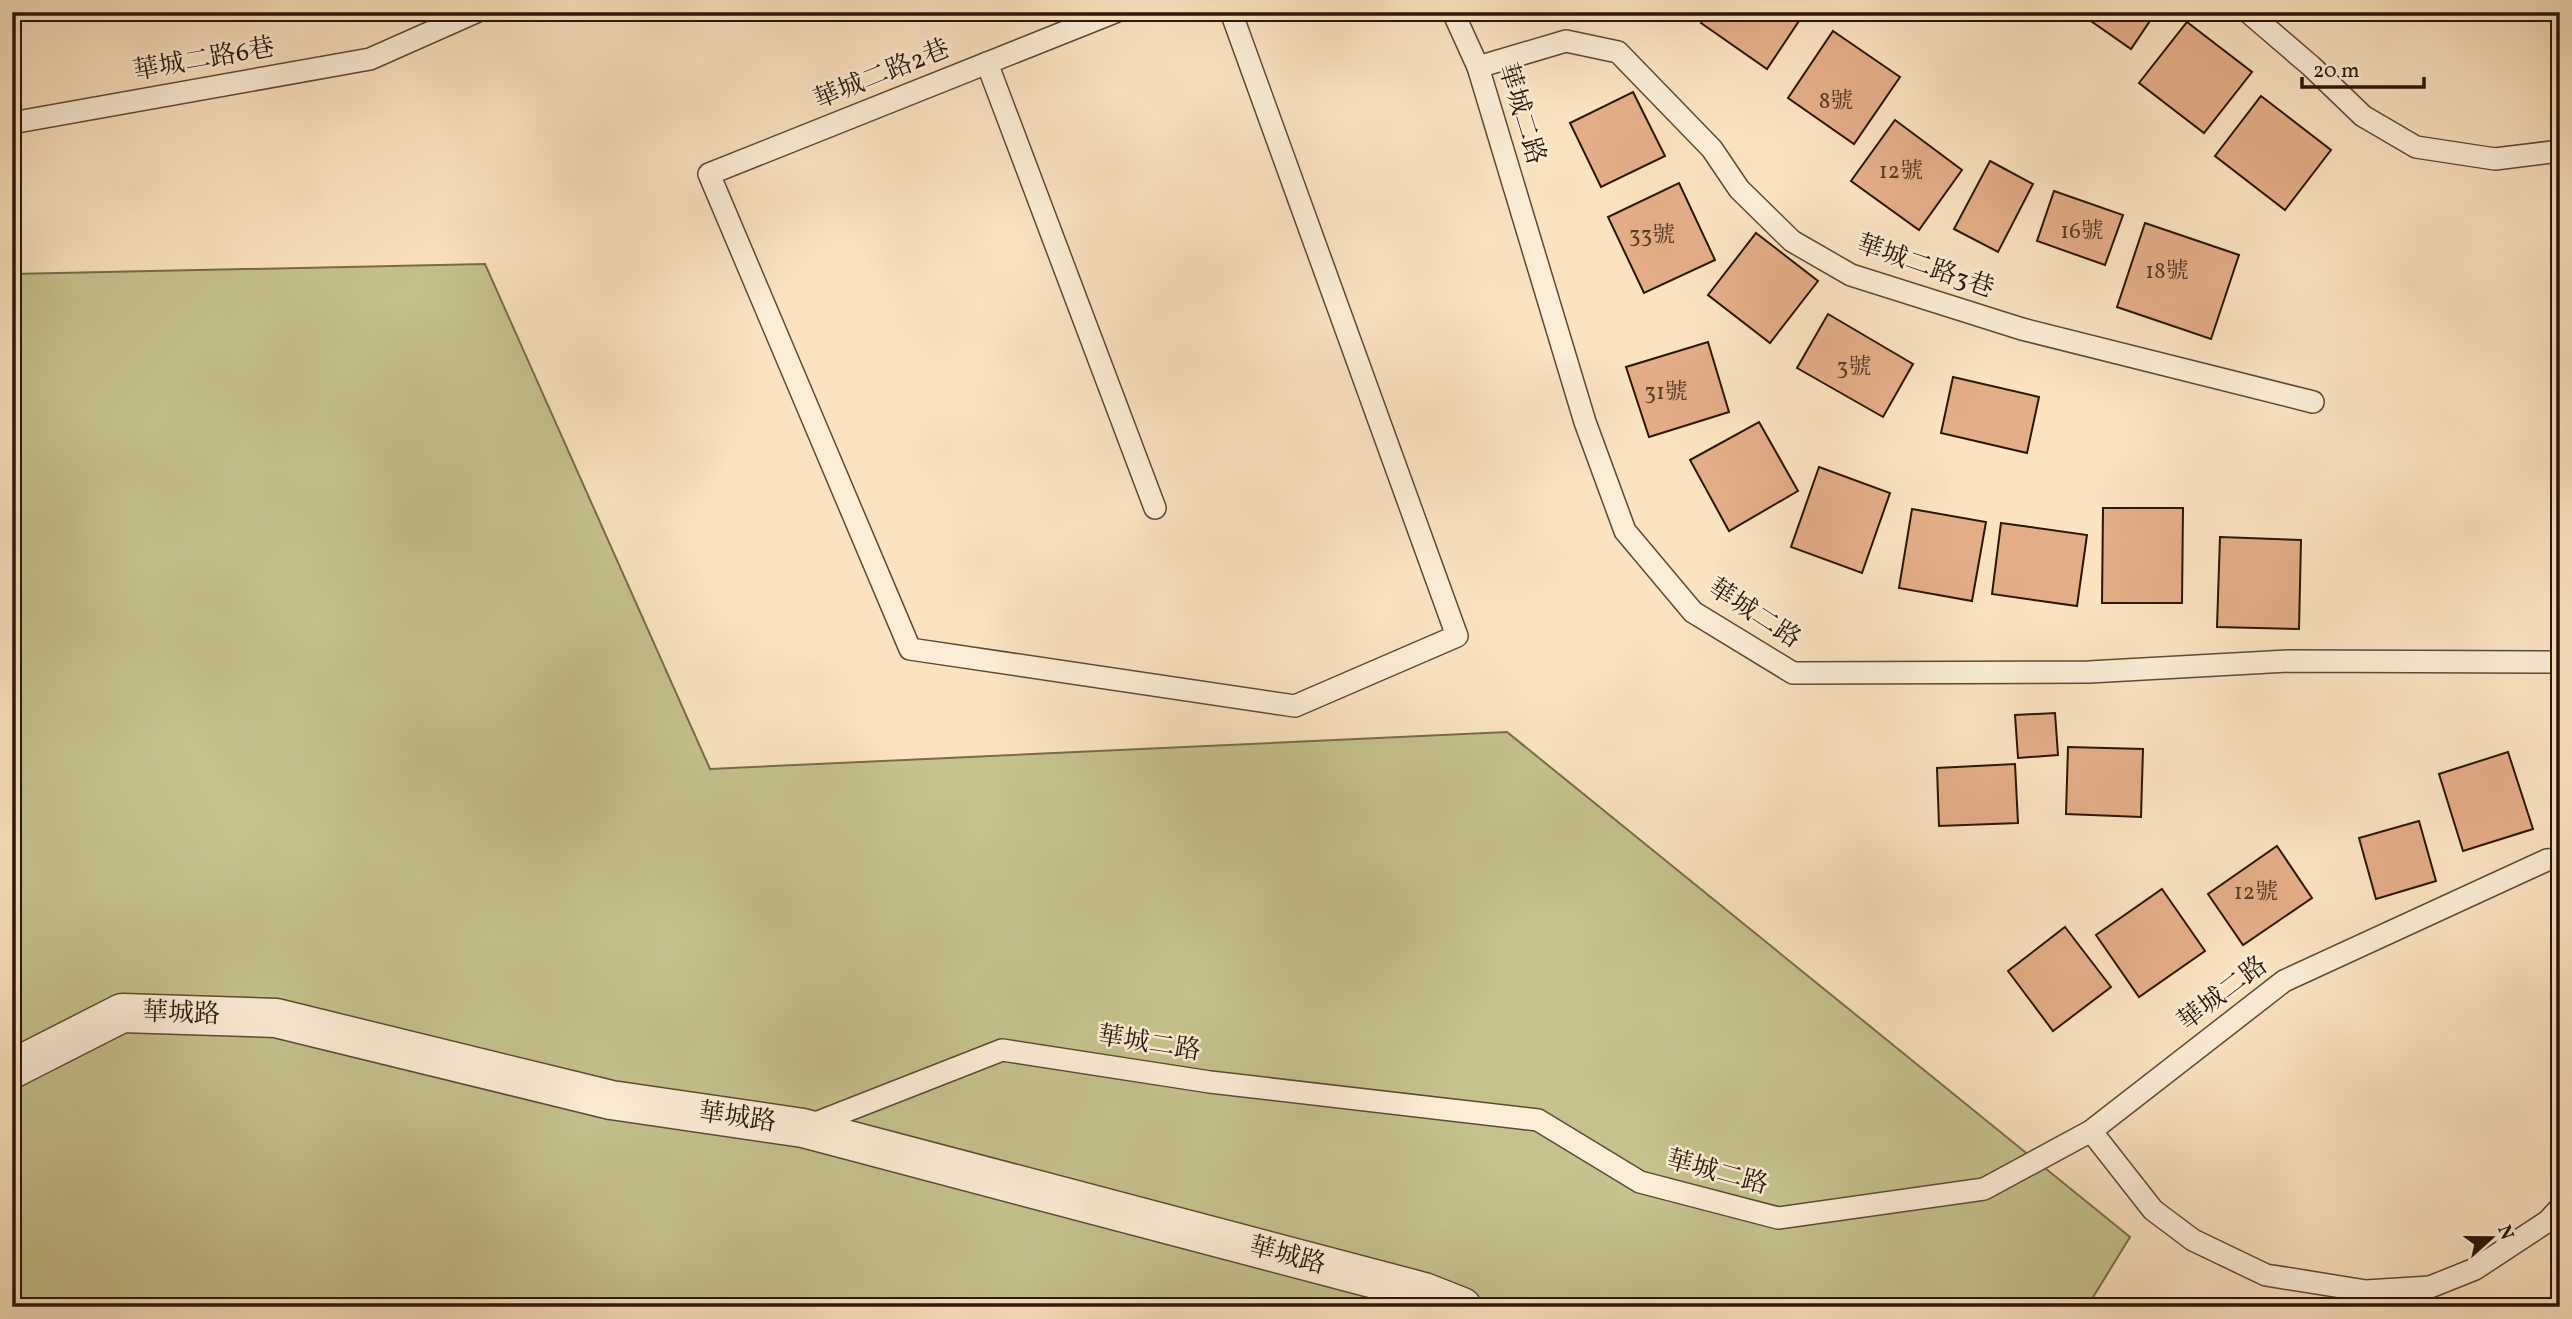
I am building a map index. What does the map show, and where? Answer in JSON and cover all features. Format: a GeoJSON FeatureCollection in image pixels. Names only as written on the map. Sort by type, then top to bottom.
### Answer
{"type":"FeatureCollection","features":[{"type":"Feature","properties":{"kind":"street","name":"華城路"},"geometry":{"type":"LineString","coordinates":[[12,1069],[122,1013],[276,1017],[611,1100],[803,1128],[1424,1292],[1462,1307]]}},
{"type":"Feature","properties":{"kind":"lane","name":"華城二路6巷"},"geometry":{"type":"LineString","coordinates":[[17,122],[370,59],[476,12]]}},
{"type":"Feature","properties":{"kind":"lane","name":"華城二路2巷"},"geometry":{"type":"LineString","coordinates":[[1115,12],[709,174],[910,649],[1295,706],[1457,636],[1231,12]]}},
{"type":"Feature","properties":{"kind":"lane","name":"華城二路"},"geometry":{"type":"LineString","coordinates":[[1453,12],[1478,67],[1585,422],[1625,531],[1693,612],[1793,673],[2089,672],[2288,661],[2560,662]]}},
{"type":"Feature","properties":{"kind":"lane"},"geometry":{"type":"LineString","coordinates":[[2248,12],[2311,66],[2363,116],[2416,147],[2495,159],[2560,151]]}},
{"type":"Feature","properties":{"kind":"lane","name":"華城二路3巷"},"geometry":{"type":"LineString","coordinates":[[1478,67],[1566,41],[1618,52],[1712,149],[1739,188],[1792,242],[1852,275],[2022,329],[2314,401]]}},
{"type":"Feature","properties":{"kind":"lane"},"geometry":{"type":"LineString","coordinates":[[987,63],[1155,509]]}},
{"type":"Feature","properties":{"kind":"lane","name":"華城二路"},"geometry":{"type":"LineString","coordinates":[[803,1128],[1002,1050],[1210,1082],[1538,1120],[1640,1182],[1778,1218],[1984,1189],[2091,1131],[2284,981],[2547,860],[2560,859]]}},
{"type":"Feature","properties":{"kind":"lane"},"geometry":{"type":"LineString","coordinates":[[2091,1131],[2153,1210],[2193,1240],[2266,1275],[2366,1291],[2430,1287],[2475,1269],[2548,1221],[2560,1208]]}},
{"type":"Feature","properties":{"kind":"shaded area"},"geometry":{"type":"Polygon","coordinates":[[[485,264],[710,769],[1507,732],[2130,1237],[2087,1307],[12,1307],[12,274],[485,264]]]}},
{"type":"Feature","properties":{"kind":"building"},"geometry":{"type":"Polygon","coordinates":[[[1708,12],[1805,12],[1767,69],[1701,23],[1708,12]]]}},
{"type":"Feature","properties":{"kind":"building"},"geometry":{"type":"Polygon","coordinates":[[[2078,12],[2156,12],[2131,49],[2078,12]]]}},
{"type":"Feature","properties":{"kind":"building"},"geometry":{"type":"Polygon","coordinates":[[[2187,22],[2252,72],[2204,133],[2139,83],[2187,22]]]}},
{"type":"Feature","properties":{"kind":"building"},"geometry":{"type":"Polygon","coordinates":[[[1833,31],[1900,77],[1854,144],[1788,98],[1833,31]]]}},
{"type":"Feature","properties":{"kind":"building"},"geometry":{"type":"Polygon","coordinates":[[[1633,92],[1665,156],[1601,187],[1570,123],[1633,92]]]}},
{"type":"Feature","properties":{"kind":"building"},"geometry":{"type":"Polygon","coordinates":[[[2261,96],[2331,150],[2285,210],[2215,156],[2261,96]]]}},
{"type":"Feature","properties":{"kind":"building"},"geometry":{"type":"Polygon","coordinates":[[[1895,120],[1962,170],[1919,230],[1851,181],[1895,120]]]}},
{"type":"Feature","properties":{"kind":"building"},"geometry":{"type":"Polygon","coordinates":[[[1990,161],[2033,184],[1998,252],[1954,229],[1990,161]]]}},
{"type":"Feature","properties":{"kind":"building"},"geometry":{"type":"Polygon","coordinates":[[[1679,183],[1715,260],[1644,293],[1608,217],[1679,183]]]}},
{"type":"Feature","properties":{"kind":"building"},"geometry":{"type":"Polygon","coordinates":[[[2054,191],[2123,215],[2105,265],[2037,241],[2054,191]]]}},
{"type":"Feature","properties":{"kind":"building"},"geometry":{"type":"Polygon","coordinates":[[[2145,223],[2239,255],[2211,339],[2117,307],[2145,223]]]}},
{"type":"Feature","properties":{"kind":"building"},"geometry":{"type":"Polygon","coordinates":[[[1756,233],[1818,281],[1770,343],[1708,295],[1756,233]]]}},
{"type":"Feature","properties":{"kind":"building"},"geometry":{"type":"Polygon","coordinates":[[[1828,314],[1913,364],[1883,417],[1797,368],[1828,314]]]}},
{"type":"Feature","properties":{"kind":"building"},"geometry":{"type":"Polygon","coordinates":[[[1708,342],[1729,412],[1649,437],[1626,367],[1708,342]]]}},
{"type":"Feature","properties":{"kind":"building"},"geometry":{"type":"Polygon","coordinates":[[[1953,377],[2039,397],[2027,453],[1941,433],[1953,377]]]}},
{"type":"Feature","properties":{"kind":"building"},"geometry":{"type":"Polygon","coordinates":[[[1759,422],[1798,491],[1729,531],[1690,460],[1759,422]]]}},
{"type":"Feature","properties":{"kind":"building"},"geometry":{"type":"Polygon","coordinates":[[[1819,467],[1890,493],[1862,573],[1791,547],[1819,467]]]}},
{"type":"Feature","properties":{"kind":"building"},"geometry":{"type":"Polygon","coordinates":[[[2103,508],[2183,508],[2182,603],[2102,603],[2103,508]]]}},
{"type":"Feature","properties":{"kind":"building"},"geometry":{"type":"Polygon","coordinates":[[[1912,509],[1986,522],[1972,601],[1899,588],[1912,509]]]}},
{"type":"Feature","properties":{"kind":"building"},"geometry":{"type":"Polygon","coordinates":[[[2001,523],[2087,535],[2077,606],[1992,594],[2001,523]]]}},
{"type":"Feature","properties":{"kind":"building"},"geometry":{"type":"Polygon","coordinates":[[[2220,537],[2301,540],[2299,629],[2217,627],[2220,537]]]}},
{"type":"Feature","properties":{"kind":"building"},"geometry":{"type":"Polygon","coordinates":[[[2055,713],[2058,755],[2018,758],[2015,715],[2055,713]]]}},
{"type":"Feature","properties":{"kind":"building"},"geometry":{"type":"Polygon","coordinates":[[[2068,747],[2143,749],[2141,817],[2066,814],[2068,747]]]}},
{"type":"Feature","properties":{"kind":"building"},"geometry":{"type":"Polygon","coordinates":[[[2508,752],[2533,829],[2463,851],[2439,774],[2508,752]]]}},
{"type":"Feature","properties":{"kind":"building"},"geometry":{"type":"Polygon","coordinates":[[[2015,764],[2018,823],[1939,826],[1937,768],[2015,764]]]}},
{"type":"Feature","properties":{"kind":"building"},"geometry":{"type":"Polygon","coordinates":[[[2419,821],[2436,881],[2376,899],[2359,838],[2419,821]]]}},
{"type":"Feature","properties":{"kind":"building"},"geometry":{"type":"Polygon","coordinates":[[[2277,846],[2312,898],[2243,945],[2208,894],[2277,846]]]}},
{"type":"Feature","properties":{"kind":"building"},"geometry":{"type":"Polygon","coordinates":[[[2162,889],[2205,951],[2139,997],[2096,935],[2162,889]]]}},
{"type":"Feature","properties":{"kind":"building"},"geometry":{"type":"Polygon","coordinates":[[[2065,927],[2111,987],[2053,1031],[2008,971],[2065,927]]]}}]}
